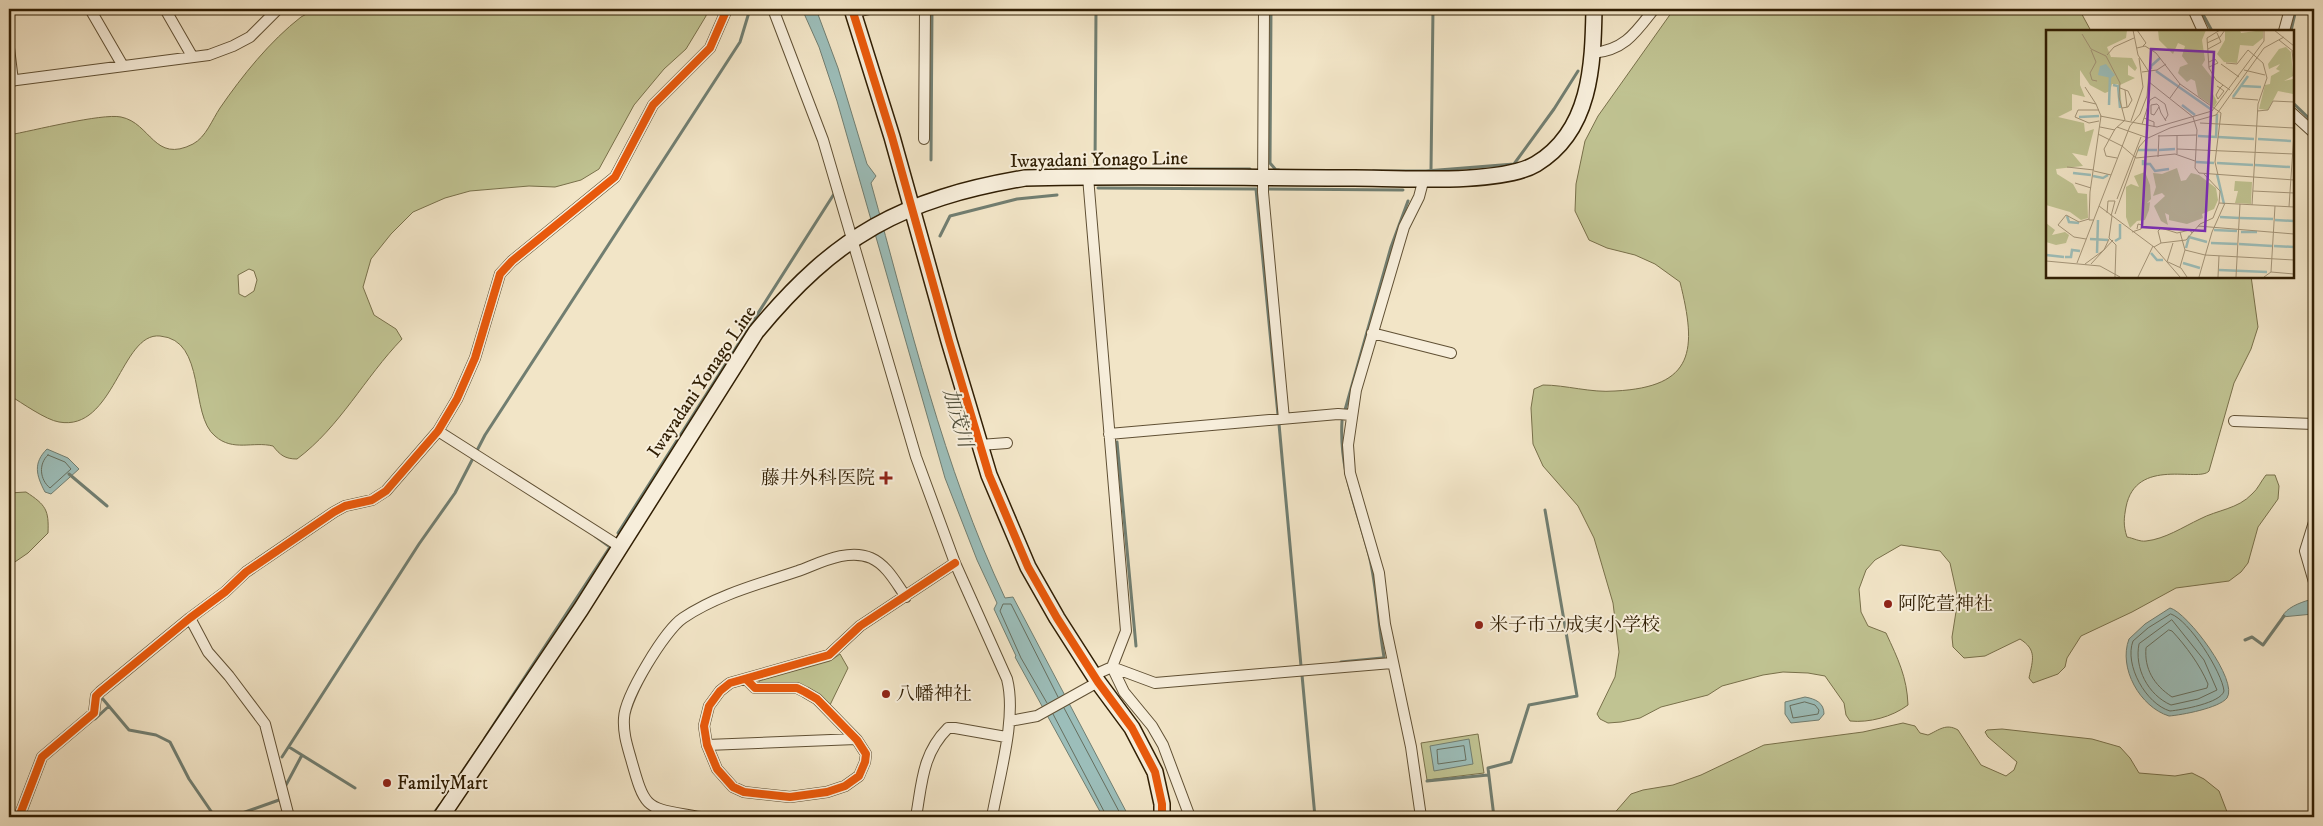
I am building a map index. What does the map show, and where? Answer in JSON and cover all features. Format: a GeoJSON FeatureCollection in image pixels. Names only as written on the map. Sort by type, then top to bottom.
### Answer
{"type":"FeatureCollection","features":[{"type":"Feature","properties":{"kind":"main road","name":"Iwayadani Yonago Line"},"geometry":{"type":"LineString","coordinates":[[441,817],[580,609],[756,332],[780,303],[818,265],[856,236],[905,210],[978,186],[1025,178],[1088,176],[1424,178],[1494,176],[1517,172],[1537,163],[1557,146],[1578,118],[1589,88],[1593,53],[1594,9]]}},
{"type":"Feature","properties":{"kind":"main road"},"geometry":{"type":"LineString","coordinates":[[853,11],[905,210],[1004,515],[1028,567],[1093,682],[1132,728],[1155,772],[1162,804],[1162,817]]}},
{"type":"Feature","properties":{"kind":"street"},"geometry":{"type":"LineString","coordinates":[[90,9],[123,66]]}},
{"type":"Feature","properties":{"kind":"street"},"geometry":{"type":"LineString","coordinates":[[164,9],[192,56]]}},
{"type":"Feature","properties":{"kind":"street"},"geometry":{"type":"LineString","coordinates":[[9,48],[11,81],[209,55],[250,37],[278,9]]}},
{"type":"Feature","properties":{"kind":"street"},"geometry":{"type":"LineString","coordinates":[[19,817],[42,757],[94,713],[96,696],[100,692],[190,618],[210,604],[246,572],[334,512],[345,506],[372,500],[386,491],[438,431],[457,399],[475,358],[500,274],[512,261],[615,177],[653,105],[710,48],[727,9]]}},
{"type":"Feature","properties":{"kind":"street"},"geometry":{"type":"LineString","coordinates":[[773,9],[823,140],[856,236],[916,457],[955,563],[1007,679],[1010,695],[1010,722],[992,817]]}},
{"type":"Feature","properties":{"kind":"street"},"geometry":{"type":"LineString","coordinates":[[853,11],[870,9]]}},
{"type":"Feature","properties":{"kind":"street"},"geometry":{"type":"LineString","coordinates":[[924,139],[925,9]]}},
{"type":"Feature","properties":{"kind":"street"},"geometry":{"type":"LineString","coordinates":[[1264,9],[1263,178],[1266,234],[1284,419]]}},
{"type":"Feature","properties":{"kind":"street"},"geometry":{"type":"LineString","coordinates":[[1593,53],[1608,52],[1627,40],[1654,9]]}},
{"type":"Feature","properties":{"kind":"street"},"geometry":{"type":"LineString","coordinates":[[2193,9],[2203,30]]}},
{"type":"Feature","properties":{"kind":"street"},"geometry":{"type":"LineString","coordinates":[[2284,30],[2290,9]]}},
{"type":"Feature","properties":{"kind":"street"},"geometry":{"type":"LineString","coordinates":[[2293,114],[2314,133]]}},
{"type":"Feature","properties":{"kind":"street"},"geometry":{"type":"LineString","coordinates":[[1010,722],[1037,716],[1093,682],[1112,667],[1126,631],[1088,176]]}},
{"type":"Feature","properties":{"kind":"street"},"geometry":{"type":"LineString","coordinates":[[1421,817],[1411,747],[1392,663],[1380,573],[1350,473],[1348,445],[1351,415],[1372,333],[1404,227],[1419,197],[1424,178]]}},
{"type":"Feature","properties":{"kind":"street"},"geometry":{"type":"LineString","coordinates":[[1372,333],[1451,353]]}},
{"type":"Feature","properties":{"kind":"street"},"geometry":{"type":"LineString","coordinates":[[1109,434],[1338,414],[1351,415]]}},
{"type":"Feature","properties":{"kind":"street"},"geometry":{"type":"LineString","coordinates":[[2234,421],[2314,424]]}},
{"type":"Feature","properties":{"kind":"street"},"geometry":{"type":"LineString","coordinates":[[438,431],[619,546]]}},
{"type":"Feature","properties":{"kind":"street"},"geometry":{"type":"LineString","coordinates":[[980,445],[1007,443]]}},
{"type":"Feature","properties":{"kind":"street"},"geometry":{"type":"LineString","coordinates":[[2314,522],[2304,551],[2314,582]]}},
{"type":"Feature","properties":{"kind":"street"},"geometry":{"type":"LineString","coordinates":[[700,817],[675,815],[647,803],[640,792],[624,736],[624,716],[629,697],[670,632],[681,620],[706,605],[755,585],[846,555],[862,556],[875,560],[887,570],[906,597]]}},
{"type":"Feature","properties":{"kind":"street"},"geometry":{"type":"LineString","coordinates":[[746,679],[755,688],[797,688],[805,692],[817,699],[862,746],[866,754],[859,776],[836,790],[790,797],[744,792],[733,787],[717,769],[707,745],[704,726],[713,698],[730,683],[829,655],[860,626],[955,563]]}},
{"type":"Feature","properties":{"kind":"street"},"geometry":{"type":"LineString","coordinates":[[190,618],[208,652],[229,676],[265,724],[289,817]]}},
{"type":"Feature","properties":{"kind":"street"},"geometry":{"type":"LineString","coordinates":[[1112,667],[1155,683],[1392,663]]}},
{"type":"Feature","properties":{"kind":"street"},"geometry":{"type":"LineString","coordinates":[[1112,667],[1124,692],[1152,726],[1163,745],[1190,817]]}},
{"type":"Feature","properties":{"kind":"street"},"geometry":{"type":"LineString","coordinates":[[916,817],[928,758],[940,737],[948,728],[1006,737]]}},
{"type":"Feature","properties":{"kind":"street"},"geometry":{"type":"LineString","coordinates":[[707,745],[856,739]]}},
{"type":"Feature","properties":{"kind":"green space"},"geometry":{"type":"Polygon","coordinates":[[[322,9],[707,9],[706,16],[686,49],[664,69],[634,105],[599,169],[581,180],[555,187],[529,186],[470,191],[445,198],[413,212],[391,234],[371,259],[363,287],[374,315],[396,329],[402,339],[326,432],[297,459],[283,456],[273,446],[229,444],[215,436],[207,426],[202,412],[191,364],[185,350],[175,341],[160,336],[147,339],[136,349],[105,398],[92,412],[78,421],[54,421],[9,395],[9,135],[112,116],[131,121],[161,146],[170,149],[180,149],[193,144],[205,133],[220,108],[247,71],[268,48],[301,17],[322,9]],[[249,269],[238,275],[239,294],[245,297],[254,291],[257,280],[254,271],[249,269]]]}},
{"type":"Feature","properties":{"kind":"green space"},"geometry":{"type":"Polygon","coordinates":[[[1674,9],[2079,9],[2090,30],[2046,30],[2046,278],[2251,278],[2258,327],[2251,349],[2234,383],[2209,471],[2193,475],[2168,474],[2154,476],[2142,482],[2132,491],[2126,507],[2124,522],[2127,537],[2144,541],[2160,538],[2240,503],[2254,492],[2266,475],[2275,475],[2279,486],[2278,499],[2258,527],[2248,563],[2241,572],[2229,581],[2176,588],[2132,612],[2081,636],[2067,658],[2065,667],[2058,674],[2033,683],[2029,678],[2032,660],[2031,651],[2020,639],[1985,656],[1964,658],[1953,647],[1952,637],[1958,599],[1950,563],[1940,551],[1901,545],[1875,560],[1866,570],[1859,589],[1861,612],[1868,626],[1886,633],[1901,668],[1906,686],[1908,705],[1902,709],[1880,718],[1850,721],[1846,715],[1844,703],[1825,676],[1783,672],[1763,675],[1722,686],[1708,695],[1661,707],[1640,718],[1608,723],[1600,719],[1597,714],[1615,677],[1619,652],[1613,603],[1594,538],[1578,506],[1543,466],[1533,444],[1531,408],[1534,389],[1543,385],[1615,391],[1641,388],[1661,382],[1675,373],[1684,361],[1688,345],[1688,327],[1680,282],[1655,264],[1635,255],[1607,248],[1589,240],[1575,211],[1576,184],[1585,141],[1598,116],[1674,9]]]}},
{"type":"Feature","properties":{"kind":"green space"},"geometry":{"type":"Polygon","coordinates":[[[26,492],[45,509],[48,519],[48,533],[28,553],[9,566],[9,493],[26,492]]]}},
{"type":"Feature","properties":{"kind":"green space"},"geometry":{"type":"Polygon","coordinates":[[[840,654],[848,668],[830,705],[804,686],[797,684],[759,684],[759,681],[830,661],[840,654]]]}},
{"type":"Feature","properties":{"kind":"green space"},"geometry":{"type":"Polygon","coordinates":[[[1903,723],[1915,726],[1920,733],[1928,735],[1946,727],[1958,730],[1981,765],[2006,776],[2014,770],[2017,762],[1988,737],[1985,732],[1987,730],[2002,729],[2092,739],[2120,747],[2130,758],[2139,773],[2175,776],[2192,773],[2204,779],[2219,791],[2229,817],[1611,817],[1631,794],[1673,785],[1701,775],[1764,745],[1863,732],[1903,723]]]}},
{"type":"Feature","properties":{"kind":"green space"},"geometry":{"type":"Polygon","coordinates":[[[1478,734],[1484,773],[1427,780],[1421,743],[1478,734]]]}},
{"type":"Feature","properties":{"kind":"water"},"geometry":{"type":"Polygon","coordinates":[[[802,9],[816,9],[838,68],[867,164],[876,176],[871,183],[929,394],[963,497],[983,548],[1005,598],[1013,597],[1129,817],[1103,817],[1015,657],[994,609],[997,603],[977,560],[945,478],[837,101],[819,47],[802,9]]]}},
{"type":"Feature","properties":{"kind":"water"},"geometry":{"type":"Polygon","coordinates":[[[47,449],[68,458],[79,469],[51,494],[45,492],[37,469],[40,459],[47,449]]]}},
{"type":"Feature","properties":{"kind":"water"},"geometry":{"type":"Polygon","coordinates":[[[2309,600],[2314,603],[2313,614],[2282,617],[2290,608],[2309,600]]]}},
{"type":"Feature","properties":{"kind":"water"},"geometry":{"type":"Polygon","coordinates":[[[2170,608],[2178,612],[2199,634],[2219,663],[2226,677],[2229,689],[2227,698],[2223,702],[2191,713],[2169,716],[2149,704],[2134,685],[2129,674],[2126,650],[2129,639],[2145,624],[2170,608]]]}},
{"type":"Feature","properties":{"kind":"water"},"geometry":{"type":"Polygon","coordinates":[[[1805,697],[1819,702],[1823,707],[1824,714],[1819,720],[1791,723],[1785,714],[1785,702],[1805,697]]]}},
{"type":"Feature","properties":{"kind":"water"},"geometry":{"type":"Polygon","coordinates":[[[1469,739],[1473,764],[1434,771],[1430,746],[1469,739]]]}},
{"type":"Feature","properties":{"kind":"waterway"},"geometry":{"type":"LineString","coordinates":[[282,757],[419,544],[455,493],[485,435],[740,42],[750,9]]}},
{"type":"Feature","properties":{"kind":"waterway"},"geometry":{"type":"LineString","coordinates":[[931,160],[932,9]]}},
{"type":"Feature","properties":{"kind":"waterway"},"geometry":{"type":"LineString","coordinates":[[1096,9],[1095,169],[1250,169]]}},
{"type":"Feature","properties":{"kind":"waterway"},"geometry":{"type":"LineString","coordinates":[[1271,9],[1270,163],[1276,170],[1279,170]]}},
{"type":"Feature","properties":{"kind":"waterway"},"geometry":{"type":"LineString","coordinates":[[1431,170],[1433,9]]}},
{"type":"Feature","properties":{"kind":"waterway"},"geometry":{"type":"LineString","coordinates":[[2200,9],[2211,30]]}},
{"type":"Feature","properties":{"kind":"waterway"},"geometry":{"type":"LineString","coordinates":[[2291,30],[2296,9]]}},
{"type":"Feature","properties":{"kind":"waterway"},"geometry":{"type":"LineString","coordinates":[[1373,171],[1426,171],[1514,164],[1554,109],[1578,71]]}},
{"type":"Feature","properties":{"kind":"waterway"},"geometry":{"type":"LineString","coordinates":[[2293,103],[2314,123]]}},
{"type":"Feature","properties":{"kind":"waterway"},"geometry":{"type":"LineString","coordinates":[[1098,188],[1256,189],[1278,415]]}},
{"type":"Feature","properties":{"kind":"waterway"},"geometry":{"type":"LineString","coordinates":[[1267,189],[1403,190]]}},
{"type":"Feature","properties":{"kind":"waterway"},"geometry":{"type":"LineString","coordinates":[[618,533],[834,194]]}},
{"type":"Feature","properties":{"kind":"waterway"},"geometry":{"type":"LineString","coordinates":[[940,236],[950,216],[1017,199],[1057,195]]}},
{"type":"Feature","properties":{"kind":"waterway"},"geometry":{"type":"LineString","coordinates":[[1345,410],[1391,247],[1408,201]]}},
{"type":"Feature","properties":{"kind":"waterway"},"geometry":{"type":"LineString","coordinates":[[1342,421],[1343,456],[1346,473],[1372,567],[1384,657]]}},
{"type":"Feature","properties":{"kind":"waterway"},"geometry":{"type":"LineString","coordinates":[[1279,424],[1301,666]]}},
{"type":"Feature","properties":{"kind":"waterway"},"geometry":{"type":"LineString","coordinates":[[1117,442],[1136,646]]}},
{"type":"Feature","properties":{"kind":"waterway"},"geometry":{"type":"LineString","coordinates":[[69,474],[107,506]]}},
{"type":"Feature","properties":{"kind":"waterway"},"geometry":{"type":"LineString","coordinates":[[1494,817],[1488,768],[1511,762],[1529,705],[1577,696],[1545,510]]}},
{"type":"Feature","properties":{"kind":"waterway"},"geometry":{"type":"LineString","coordinates":[[485,738],[610,547],[595,536]]}},
{"type":"Feature","properties":{"kind":"waterway"},"geometry":{"type":"LineString","coordinates":[[2245,640],[2252,637],[2263,645],[2284,616]]}},
{"type":"Feature","properties":{"kind":"waterway"},"geometry":{"type":"LineString","coordinates":[[1341,662],[1382,658]]}},
{"type":"Feature","properties":{"kind":"waterway"},"geometry":{"type":"LineString","coordinates":[[1302,675],[1315,817]]}},
{"type":"Feature","properties":{"kind":"waterway"},"geometry":{"type":"LineString","coordinates":[[102,698],[129,730],[156,735],[170,742],[189,779],[215,817]]}},
{"type":"Feature","properties":{"kind":"waterway"},"geometry":{"type":"LineString","coordinates":[[95,719],[109,706]]}},
{"type":"Feature","properties":{"kind":"waterway"},"geometry":{"type":"LineString","coordinates":[[451,788],[482,743]]}},
{"type":"Feature","properties":{"kind":"waterway"},"geometry":{"type":"LineString","coordinates":[[289,747],[355,788]]}},
{"type":"Feature","properties":{"kind":"waterway"},"geometry":{"type":"LineString","coordinates":[[286,785],[302,755]]}},
{"type":"Feature","properties":{"kind":"waterway"},"geometry":{"type":"LineString","coordinates":[[1427,781],[1488,775]]}},
{"type":"Feature","properties":{"kind":"waterway"},"geometry":{"type":"LineString","coordinates":[[231,817],[279,800]]}},
{"type":"Feature","properties":{"kind":"waterway"},"geometry":{"type":"LineString","coordinates":[[424,817],[431,817],[440,805]]}},
{"type":"Feature","properties":{"kind":"cycle path"},"geometry":{"type":"LineString","coordinates":[[19,817],[42,757],[94,713],[96,696],[100,692],[190,618],[225,592],[246,572],[334,512],[345,506],[372,500],[386,491],[438,431],[457,399],[475,358],[500,274],[512,261],[615,177],[653,105],[710,48],[727,9]]}},
{"type":"Feature","properties":{"kind":"cycle path"},"geometry":{"type":"LineString","coordinates":[[852,9],[892,137],[989,475],[1028,567],[1057,618],[1098,682],[1132,728],[1155,772],[1162,804],[1162,817]]}},
{"type":"Feature","properties":{"kind":"cycle path"},"geometry":{"type":"LineString","coordinates":[[746,679],[755,688],[797,688],[805,692],[817,699],[857,740],[866,754],[865,762],[859,776],[845,786],[827,792],[790,797],[744,792],[733,787],[717,769],[707,745],[704,726],[709,706],[720,691],[730,683],[829,655],[860,626],[955,563]]}},
{"type":"Feature","properties":{"kind":"place","name":"藤井外科医院"},"geometry":{"type":"Point","coordinates":[886,478]}},
{"type":"Feature","properties":{"kind":"place","name":"阿陀萱神社"},"geometry":{"type":"Point","coordinates":[1888,604]}},
{"type":"Feature","properties":{"kind":"place","name":"米子市立成実小学校"},"geometry":{"type":"Point","coordinates":[1479,625]}},
{"type":"Feature","properties":{"kind":"place","name":"八幡神社"},"geometry":{"type":"Point","coordinates":[886,694]}},
{"type":"Feature","properties":{"kind":"place","name":"FamilyMart"},"geometry":{"type":"Point","coordinates":[387,783]}},
{"type":"Feature","properties":{"kind":"water label","name":"加茂川"},"geometry":{"type":"Point","coordinates":[957,418]}}]}
